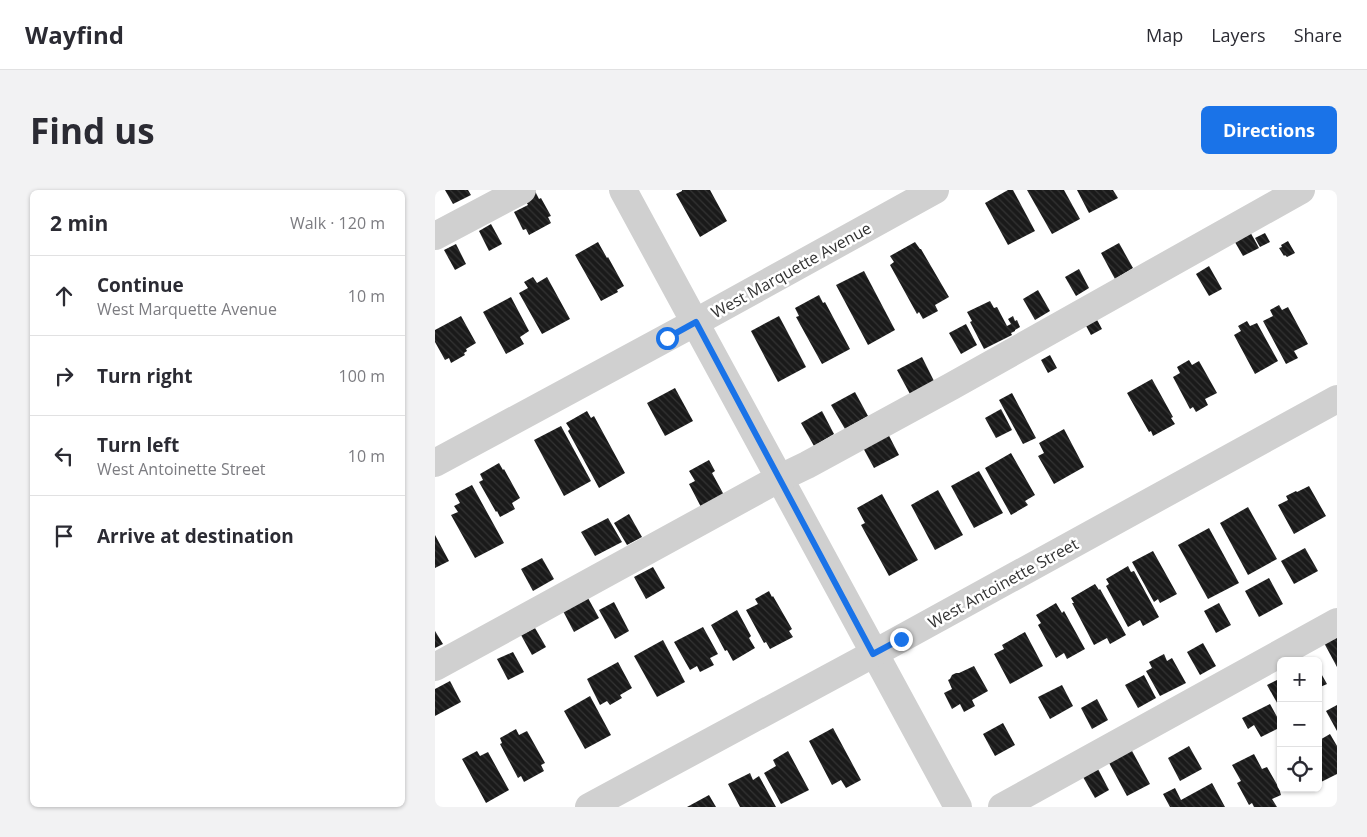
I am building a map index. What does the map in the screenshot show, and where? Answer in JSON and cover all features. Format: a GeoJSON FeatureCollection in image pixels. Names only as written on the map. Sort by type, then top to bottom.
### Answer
{"type":"FeatureCollection","features":[{"type":"Feature","properties":{"kind":"street"},"geometry":{"type":"LineString","coordinates":[[435,236],[522,190]]}},
{"type":"Feature","properties":{"kind":"street"},"geometry":{"type":"LineString","coordinates":[[623,190],[696,322],[873,654],[958,807]]}},
{"type":"Feature","properties":{"kind":"street","name":"West Marquette Avenue"},"geometry":{"type":"LineString","coordinates":[[435,464],[935,190]]}},
{"type":"Feature","properties":{"kind":"street"},"geometry":{"type":"LineString","coordinates":[[435,667],[952,386],[1301,190]]}},
{"type":"Feature","properties":{"kind":"street","name":"West Antoinette Street"},"geometry":{"type":"LineString","coordinates":[[589,807],[873,654],[1337,399]]}},
{"type":"Feature","properties":{"kind":"street"},"geometry":{"type":"LineString","coordinates":[[1002,807],[1337,622]]}},
{"type":"Feature","properties":{"kind":"building"},"geometry":{"type":"Polygon","coordinates":[[[445,190],[468,190],[471,195],[453,204],[445,190]]]}},
{"type":"Feature","properties":{"kind":"building"},"geometry":{"type":"Polygon","coordinates":[[[682,190],[710,190],[727,221],[700,237],[676,194],[682,190]]]}},
{"type":"Feature","properties":{"kind":"building"},"geometry":{"type":"Polygon","coordinates":[[[1008,190],[1013,190],[1035,231],[1008,245],[985,203],[1008,190]]]}},
{"type":"Feature","properties":{"kind":"building"},"geometry":{"type":"Polygon","coordinates":[[[1027,190],[1064,190],[1080,219],[1052,234],[1027,190]]]}},
{"type":"Feature","properties":{"kind":"building"},"geometry":{"type":"Polygon","coordinates":[[[1077,190],[1113,190],[1118,198],[1089,213],[1077,190]]]}},
{"type":"Feature","properties":{"kind":"building"},"geometry":{"type":"Polygon","coordinates":[[[535,191],[551,216],[548,217],[551,223],[529,235],[526,229],[523,230],[514,212],[528,205],[524,198],[535,191]]]}},
{"type":"Feature","properties":{"kind":"building"},"geometry":{"type":"Polygon","coordinates":[[[491,224],[502,244],[489,251],[479,231],[491,224]]]}},
{"type":"Feature","properties":{"kind":"building"},"geometry":{"type":"Polygon","coordinates":[[[1248,228],[1259,248],[1243,256],[1232,237],[1248,228]]]}},
{"type":"Feature","properties":{"kind":"building"},"geometry":{"type":"Polygon","coordinates":[[[1265,233],[1270,242],[1260,247],[1255,238],[1265,233]]]}},
{"type":"Feature","properties":{"kind":"building"},"geometry":{"type":"Polygon","coordinates":[[[1288,241],[1295,253],[1287,257],[1284,256],[1279,248],[1288,241]]]}},
{"type":"Feature","properties":{"kind":"building"},"geometry":{"type":"Polygon","coordinates":[[[598,242],[624,286],[617,290],[618,292],[601,301],[575,255],[598,242]]]}},
{"type":"Feature","properties":{"kind":"building"},"geometry":{"type":"Polygon","coordinates":[[[915,242],[949,297],[935,305],[938,311],[923,319],[919,312],[917,314],[890,265],[894,262],[890,256],[915,242]]]}},
{"type":"Feature","properties":{"kind":"building"},"geometry":{"type":"Polygon","coordinates":[[[1119,243],[1133,268],[1115,279],[1101,253],[1119,243]]]}},
{"type":"Feature","properties":{"kind":"building"},"geometry":{"type":"Polygon","coordinates":[[[456,244],[466,264],[455,270],[444,250],[456,244]]]}},
{"type":"Feature","properties":{"kind":"building"},"geometry":{"type":"Polygon","coordinates":[[[1209,266],[1222,289],[1209,296],[1196,274],[1209,266]]]}},
{"type":"Feature","properties":{"kind":"building"},"geometry":{"type":"Polygon","coordinates":[[[1079,269],[1089,288],[1076,296],[1065,277],[1079,269]]]}},
{"type":"Feature","properties":{"kind":"building"},"geometry":{"type":"Polygon","coordinates":[[[864,271],[895,330],[868,345],[836,285],[864,271]]]}},
{"type":"Feature","properties":{"kind":"building"},"geometry":{"type":"Polygon","coordinates":[[[533,277],[537,283],[547,277],[570,319],[542,334],[519,293],[528,288],[524,282],[533,277]]]}},
{"type":"Feature","properties":{"kind":"building"},"geometry":{"type":"Polygon","coordinates":[[[1038,290],[1050,311],[1035,320],[1023,299],[1038,290]]]}},
{"type":"Feature","properties":{"kind":"building"},"geometry":{"type":"Polygon","coordinates":[[[819,295],[823,303],[825,302],[850,349],[822,364],[796,317],[799,316],[795,308],[819,295]]]}},
{"type":"Feature","properties":{"kind":"building"},"geometry":{"type":"Polygon","coordinates":[[[511,297],[529,331],[520,337],[524,344],[506,354],[483,312],[511,297]]]}},
{"type":"Feature","properties":{"kind":"building"},"geometry":{"type":"Polygon","coordinates":[[[990,301],[994,308],[997,307],[1007,326],[1011,324],[1008,319],[1013,316],[1020,327],[1011,333],[1012,335],[984,349],[967,312],[990,301]]]}},
{"type":"Feature","properties":{"kind":"building"},"geometry":{"type":"Polygon","coordinates":[[[1279,305],[1282,310],[1288,307],[1308,344],[1294,351],[1298,358],[1286,364],[1263,321],[1273,316],[1270,310],[1279,305]]]}},
{"type":"Feature","properties":{"kind":"building"},"geometry":{"type":"Polygon","coordinates":[[[461,316],[476,343],[466,349],[465,355],[451,363],[449,358],[445,360],[435,342],[435,330],[461,316]]]}},
{"type":"Feature","properties":{"kind":"building"},"geometry":{"type":"Polygon","coordinates":[[[779,316],[806,367],[778,382],[751,331],[779,316]]]}},
{"type":"Feature","properties":{"kind":"building"},"geometry":{"type":"Polygon","coordinates":[[[1096,318],[1102,329],[1091,335],[1085,324],[1096,318]]]}},
{"type":"Feature","properties":{"kind":"building"},"geometry":{"type":"Polygon","coordinates":[[[1247,321],[1250,326],[1257,323],[1278,361],[1255,374],[1234,335],[1241,331],[1238,326],[1247,321]]]}},
{"type":"Feature","properties":{"kind":"building"},"geometry":{"type":"Polygon","coordinates":[[[966,324],[977,345],[961,354],[949,333],[966,324]]]}},
{"type":"Feature","properties":{"kind":"building"},"geometry":{"type":"Polygon","coordinates":[[[1050,355],[1057,368],[1048,373],[1041,360],[1050,355]]]}},
{"type":"Feature","properties":{"kind":"building"},"geometry":{"type":"Polygon","coordinates":[[[922,357],[934,381],[910,394],[897,370],[922,357]]]}},
{"type":"Feature","properties":{"kind":"building"},"geometry":{"type":"Polygon","coordinates":[[[1189,360],[1192,365],[1199,361],[1217,393],[1205,399],[1208,405],[1196,412],[1193,407],[1190,409],[1173,377],[1180,373],[1177,367],[1189,360]]]}},
{"type":"Feature","properties":{"kind":"building"},"geometry":{"type":"Polygon","coordinates":[[[1152,379],[1175,424],[1153,436],[1127,393],[1152,379]]]}},
{"type":"Feature","properties":{"kind":"building"},"geometry":{"type":"Polygon","coordinates":[[[675,388],[693,421],[665,436],[647,403],[675,388]]]}},
{"type":"Feature","properties":{"kind":"building"},"geometry":{"type":"Polygon","coordinates":[[[855,392],[868,416],[845,429],[831,405],[855,392]]]}},
{"type":"Feature","properties":{"kind":"building"},"geometry":{"type":"Polygon","coordinates":[[[1012,393],[1036,438],[1023,444],[999,400],[1012,393]]]}},
{"type":"Feature","properties":{"kind":"building"},"geometry":{"type":"Polygon","coordinates":[[[1001,409],[1012,430],[996,438],[985,418],[1001,409]]]}},
{"type":"Feature","properties":{"kind":"building"},"geometry":{"type":"Polygon","coordinates":[[[587,411],[591,418],[594,416],[625,473],[599,488],[568,431],[570,429],[566,423],[587,411]]]}},
{"type":"Feature","properties":{"kind":"building"},"geometry":{"type":"Polygon","coordinates":[[[822,411],[834,434],[814,446],[801,423],[822,411]]]}},
{"type":"Feature","properties":{"kind":"building"},"geometry":{"type":"Polygon","coordinates":[[[561,426],[591,481],[564,496],[534,440],[561,426]]]}},
{"type":"Feature","properties":{"kind":"building"},"geometry":{"type":"Polygon","coordinates":[[[1064,429],[1084,467],[1054,484],[1038,456],[1044,453],[1039,443],[1064,429]]]}},
{"type":"Feature","properties":{"kind":"building"},"geometry":{"type":"Polygon","coordinates":[[[886,430],[899,455],[874,468],[861,444],[886,430]]]}},
{"type":"Feature","properties":{"kind":"building"},"geometry":{"type":"Polygon","coordinates":[[[1011,453],[1035,495],[1025,501],[1028,505],[1011,515],[985,468],[1011,453]]]}},
{"type":"Feature","properties":{"kind":"building"},"geometry":{"type":"Polygon","coordinates":[[[709,460],[715,471],[712,473],[724,495],[701,507],[689,484],[695,481],[689,471],[709,460]]]}},
{"type":"Feature","properties":{"kind":"building"},"geometry":{"type":"Polygon","coordinates":[[[499,463],[520,498],[512,503],[515,509],[500,517],[479,482],[483,480],[480,474],[499,463]]]}},
{"type":"Feature","properties":{"kind":"building"},"geometry":{"type":"Polygon","coordinates":[[[979,471],[1003,513],[974,528],[951,486],[979,471]]]}},
{"type":"Feature","properties":{"kind":"building"},"geometry":{"type":"Polygon","coordinates":[[[472,485],[504,543],[475,558],[451,515],[458,512],[454,506],[460,503],[455,494],[472,485]]]}},
{"type":"Feature","properties":{"kind":"building"},"geometry":{"type":"Polygon","coordinates":[[[1309,486],[1326,516],[1294,534],[1278,505],[1288,500],[1286,496],[1309,486]]]}},
{"type":"Feature","properties":{"kind":"building"},"geometry":{"type":"Polygon","coordinates":[[[938,490],[963,535],[935,550],[911,505],[938,490]]]}},
{"type":"Feature","properties":{"kind":"building"},"geometry":{"type":"Polygon","coordinates":[[[882,494],[918,560],[889,576],[861,525],[865,523],[857,508],[882,494]]]}},
{"type":"Feature","properties":{"kind":"building"},"geometry":{"type":"Polygon","coordinates":[[[1248,507],[1277,559],[1248,575],[1220,523],[1248,507]]]}},
{"type":"Feature","properties":{"kind":"building"},"geometry":{"type":"Polygon","coordinates":[[[629,514],[642,537],[627,545],[614,523],[629,514]]]}},
{"type":"Feature","properties":{"kind":"building"},"geometry":{"type":"Polygon","coordinates":[[[608,518],[622,542],[595,556],[581,532],[608,518]]]}},
{"type":"Feature","properties":{"kind":"building"},"geometry":{"type":"Polygon","coordinates":[[[1209,528],[1239,583],[1208,599],[1178,545],[1209,528]]]}},
{"type":"Feature","properties":{"kind":"building"},"geometry":{"type":"Polygon","coordinates":[[[435,535],[449,561],[435,568],[435,535]]]}},
{"type":"Feature","properties":{"kind":"building"},"geometry":{"type":"Polygon","coordinates":[[[1305,548],[1318,571],[1294,584],[1281,561],[1305,548]]]}},
{"type":"Feature","properties":{"kind":"building"},"geometry":{"type":"Polygon","coordinates":[[[1153,551],[1177,594],[1160,603],[1158,599],[1154,602],[1132,562],[1153,551]]]}},
{"type":"Feature","properties":{"kind":"building"},"geometry":{"type":"Polygon","coordinates":[[[542,558],[554,579],[533,591],[521,569],[542,558]]]}},
{"type":"Feature","properties":{"kind":"building"},"geometry":{"type":"Polygon","coordinates":[[[1128,566],[1131,572],[1134,571],[1159,617],[1143,626],[1140,620],[1128,627],[1106,586],[1109,584],[1106,579],[1128,566]]]}},
{"type":"Feature","properties":{"kind":"building"},"geometry":{"type":"Polygon","coordinates":[[[653,567],[665,588],[646,599],[634,577],[653,567]]]}},
{"type":"Feature","properties":{"kind":"building"},"geometry":{"type":"Polygon","coordinates":[[[1269,578],[1283,604],[1259,617],[1245,591],[1269,578]]]}},
{"type":"Feature","properties":{"kind":"building"},"geometry":{"type":"Polygon","coordinates":[[[1095,584],[1100,589],[1126,635],[1110,644],[1107,638],[1094,645],[1072,603],[1074,603],[1071,598],[1095,584]]]}},
{"type":"Feature","properties":{"kind":"building"},"geometry":{"type":"Polygon","coordinates":[[[769,591],[792,629],[789,631],[793,637],[770,649],[766,642],[764,643],[746,610],[758,604],[755,599],[769,591]]]}},
{"type":"Feature","properties":{"kind":"building"},"geometry":{"type":"Polygon","coordinates":[[[588,598],[599,618],[574,632],[563,611],[588,598]]]}},
{"type":"Feature","properties":{"kind":"building"},"geometry":{"type":"Polygon","coordinates":[[[614,602],[629,631],[615,639],[599,610],[614,602]]]}},
{"type":"Feature","properties":{"kind":"building"},"geometry":{"type":"Polygon","coordinates":[[[1056,603],[1062,613],[1064,611],[1085,649],[1067,659],[1064,653],[1056,658],[1038,625],[1041,623],[1036,615],[1056,603]]]}},
{"type":"Feature","properties":{"kind":"building"},"geometry":{"type":"Polygon","coordinates":[[[1219,603],[1231,625],[1216,633],[1204,611],[1219,603]]]}},
{"type":"Feature","properties":{"kind":"building"},"geometry":{"type":"Polygon","coordinates":[[[737,610],[751,636],[749,638],[755,648],[733,661],[727,650],[725,651],[711,625],[737,610]]]}},
{"type":"Feature","properties":{"kind":"building"},"geometry":{"type":"Polygon","coordinates":[[[703,627],[718,654],[710,658],[714,665],[700,672],[697,666],[690,670],[674,642],[703,627]]]}},
{"type":"Feature","properties":{"kind":"building"},"geometry":{"type":"Polygon","coordinates":[[[535,628],[546,647],[532,655],[521,635],[535,628]]]}},
{"type":"Feature","properties":{"kind":"building"},"geometry":{"type":"Polygon","coordinates":[[[435,631],[443,644],[435,648],[435,631]]]}},
{"type":"Feature","properties":{"kind":"building"},"geometry":{"type":"Polygon","coordinates":[[[1025,632],[1043,666],[1010,684],[994,654],[1004,649],[1002,645],[1025,632]]]}},
{"type":"Feature","properties":{"kind":"building"},"geometry":{"type":"Polygon","coordinates":[[[1337,634],[1337,667],[1323,641],[1337,634]]]}},
{"type":"Feature","properties":{"kind":"building"},"geometry":{"type":"Polygon","coordinates":[[[663,640],[685,682],[657,697],[634,656],[663,640]]]}},
{"type":"Feature","properties":{"kind":"building"},"geometry":{"type":"Polygon","coordinates":[[[1203,643],[1216,666],[1200,675],[1187,652],[1203,643]]]}},
{"type":"Feature","properties":{"kind":"building"},"geometry":{"type":"Polygon","coordinates":[[[513,652],[524,672],[508,680],[497,659],[513,652]]]}},
{"type":"Feature","properties":{"kind":"building"},"geometry":{"type":"Polygon","coordinates":[[[1164,654],[1167,661],[1172,658],[1186,683],[1160,696],[1146,671],[1152,668],[1149,662],[1164,654]]]}},
{"type":"Feature","properties":{"kind":"building"},"geometry":{"type":"Polygon","coordinates":[[[618,662],[632,688],[620,695],[622,698],[610,705],[607,701],[600,705],[587,679],[618,662]]]}},
{"type":"Feature","properties":{"kind":"building"},"geometry":{"type":"Polygon","coordinates":[[[974,666],[988,691],[972,700],[975,706],[964,712],[960,704],[952,709],[944,693],[952,689],[948,680],[952,675],[974,666]]]}},
{"type":"Feature","properties":{"kind":"building"},"geometry":{"type":"Polygon","coordinates":[[[1144,675],[1156,698],[1138,708],[1125,685],[1144,675]]]}},
{"type":"Feature","properties":{"kind":"building"},"geometry":{"type":"Polygon","coordinates":[[[1322,675],[1327,684],[1322,686],[1322,675]]]}},
{"type":"Feature","properties":{"kind":"building"},"geometry":{"type":"Polygon","coordinates":[[[1277,680],[1277,703],[1267,685],[1277,680]]]}},
{"type":"Feature","properties":{"kind":"building"},"geometry":{"type":"Polygon","coordinates":[[[450,681],[461,702],[435,716],[435,689],[450,681]]]}},
{"type":"Feature","properties":{"kind":"building"},"geometry":{"type":"Polygon","coordinates":[[[1062,685],[1073,706],[1050,719],[1038,697],[1062,685]]]}},
{"type":"Feature","properties":{"kind":"building"},"geometry":{"type":"Polygon","coordinates":[[[590,696],[611,735],[585,749],[564,711],[590,696]]]}},
{"type":"Feature","properties":{"kind":"building"},"geometry":{"type":"Polygon","coordinates":[[[1097,699],[1108,720],[1092,729],[1081,708],[1097,699]]]}},
{"type":"Feature","properties":{"kind":"building"},"geometry":{"type":"Polygon","coordinates":[[[1270,704],[1277,717],[1277,729],[1261,737],[1254,725],[1248,729],[1242,718],[1270,704]]]}},
{"type":"Feature","properties":{"kind":"building"},"geometry":{"type":"Polygon","coordinates":[[[1337,705],[1337,731],[1326,711],[1337,705]]]}},
{"type":"Feature","properties":{"kind":"building"},"geometry":{"type":"Polygon","coordinates":[[[1003,723],[1015,745],[995,756],[983,734],[1003,723]]]}},
{"type":"Feature","properties":{"kind":"building"},"geometry":{"type":"Polygon","coordinates":[[[833,728],[861,780],[846,788],[841,780],[832,785],[809,741],[833,728]]]}},
{"type":"Feature","properties":{"kind":"building"},"geometry":{"type":"Polygon","coordinates":[[[516,729],[519,735],[527,731],[545,763],[541,765],[544,771],[524,782],[521,776],[518,778],[500,744],[502,743],[500,738],[516,729]]]}},
{"type":"Feature","properties":{"kind":"building"},"geometry":{"type":"Polygon","coordinates":[[[1330,734],[1337,746],[1337,774],[1322,782],[1322,747],[1322,739],[1330,734]]]}},
{"type":"Feature","properties":{"kind":"building"},"geometry":{"type":"Polygon","coordinates":[[[1189,746],[1202,769],[1180,781],[1168,758],[1189,746]]]}},
{"type":"Feature","properties":{"kind":"building"},"geometry":{"type":"Polygon","coordinates":[[[1131,749],[1150,784],[1127,796],[1108,761],[1131,749]]]}},
{"type":"Feature","properties":{"kind":"building"},"geometry":{"type":"Polygon","coordinates":[[[477,751],[480,756],[488,752],[509,790],[486,803],[462,759],[477,751]]]}},
{"type":"Feature","properties":{"kind":"building"},"geometry":{"type":"Polygon","coordinates":[[[788,751],[809,790],[781,804],[764,773],[776,766],[773,760],[788,751]]]}},
{"type":"Feature","properties":{"kind":"building"},"geometry":{"type":"Polygon","coordinates":[[[1254,754],[1262,769],[1267,767],[1277,784],[1277,792],[1280,792],[1281,795],[1272,799],[1277,807],[1254,807],[1252,803],[1249,805],[1237,783],[1241,781],[1232,765],[1254,754]]]}},
{"type":"Feature","properties":{"kind":"building"},"geometry":{"type":"Polygon","coordinates":[[[1098,769],[1109,790],[1095,798],[1083,777],[1098,769]]]}},
{"type":"Feature","properties":{"kind":"building"},"geometry":{"type":"Polygon","coordinates":[[[750,773],[753,780],[759,776],[776,807],[740,807],[728,784],[750,773]]]}},
{"type":"Feature","properties":{"kind":"building"},"geometry":{"type":"Polygon","coordinates":[[[1212,783],[1225,807],[1170,807],[1163,794],[1175,788],[1181,800],[1212,783]]]}},
{"type":"Feature","properties":{"kind":"building"},"geometry":{"type":"Polygon","coordinates":[[[709,795],[716,807],[687,807],[709,795]]]}},
{"type":"Feature","properties":{"kind":"route"},"geometry":{"type":"LineString","coordinates":[[667,338],[696,322],[873,654],[901,639]]}}]}
